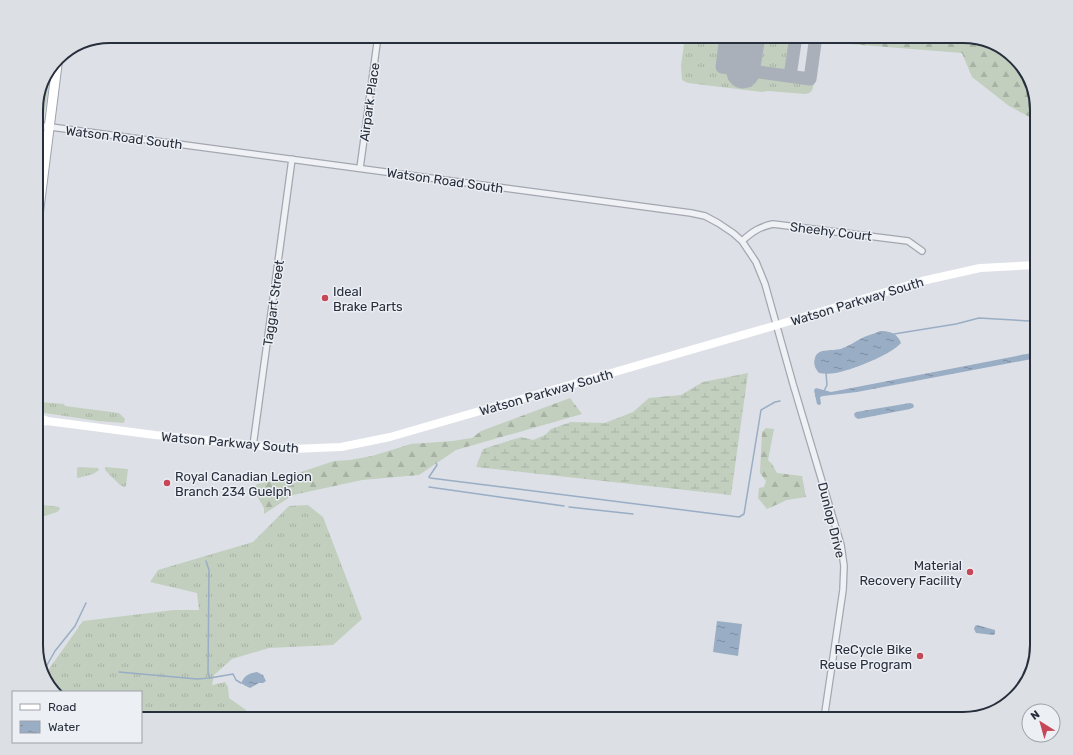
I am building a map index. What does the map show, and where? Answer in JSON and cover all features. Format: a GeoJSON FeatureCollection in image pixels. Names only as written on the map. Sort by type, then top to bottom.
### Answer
{"type":"FeatureCollection","features":[{"type":"Feature","properties":{"kind":"main road"},"geometry":{"type":"LineString","coordinates":[[43,180],[57,70]]}},
{"type":"Feature","properties":{"kind":"main road","name":"Watson Parkway South"},"geometry":{"type":"LineString","coordinates":[[43,422],[254,446],[292,449],[341,447],[390,437],[777,325],[922,281],[980,268],[1030,265]]}},
{"type":"Feature","properties":{"kind":"main road","name":"Watson Parkway South"},"geometry":{"type":"LineString","coordinates":[[43,419],[47,421]]}},
{"type":"Feature","properties":{"kind":"street","name":"Airpark Place"},"geometry":{"type":"LineString","coordinates":[[360,168],[377,43]]}},
{"type":"Feature","properties":{"kind":"street","name":"Watson Road South"},"geometry":{"type":"LineString","coordinates":[[43,127],[360,168],[705,216],[718,223],[742,241],[756,262],[765,284],[777,325]]}},
{"type":"Feature","properties":{"kind":"street","name":"Taggart Street"},"geometry":{"type":"LineString","coordinates":[[254,446],[292,159]]}},
{"type":"Feature","properties":{"kind":"street","name":"Sheehy Court"},"geometry":{"type":"LineString","coordinates":[[742,241],[763,226],[773,224],[908,241],[922,251]]}},
{"type":"Feature","properties":{"kind":"street","name":"Dunlop Drive"},"geometry":{"type":"LineString","coordinates":[[777,325],[793,384],[839,535],[844,566],[843,590],[825,712]]}},
{"type":"Feature","properties":{"kind":"green space"},"geometry":{"type":"Polygon","coordinates":[[[684,43],[793,43],[788,78],[814,81],[810,93],[762,92],[688,83],[682,80],[681,66],[684,43]]]}},
{"type":"Feature","properties":{"kind":"green space"},"geometry":{"type":"Polygon","coordinates":[[[837,43],[963,43],[976,44],[993,50],[1000,54],[1013,66],[1023,80],[1029,97],[1030,117],[1009,106],[972,77],[962,53],[837,43]]]}},
{"type":"Feature","properties":{"kind":"green space"},"geometry":{"type":"Polygon","coordinates":[[[49,81],[43,116],[45,93],[49,81]]]}},
{"type":"Feature","properties":{"kind":"green space"},"geometry":{"type":"Polygon","coordinates":[[[748,373],[731,495],[476,467],[483,449],[521,437],[533,440],[545,435],[551,429],[571,422],[605,423],[633,412],[649,398],[681,395],[703,382],[748,373]]]}},
{"type":"Feature","properties":{"kind":"green space"},"geometry":{"type":"Polygon","coordinates":[[[570,398],[582,414],[456,450],[419,475],[362,480],[293,495],[264,514],[264,508],[253,489],[257,484],[274,481],[334,461],[372,456],[411,444],[472,438],[481,431],[570,398]]]}},
{"type":"Feature","properties":{"kind":"green space"},"geometry":{"type":"Polygon","coordinates":[[[43,402],[64,404],[65,406],[119,413],[125,419],[124,423],[98,421],[43,413],[43,402]]]}},
{"type":"Feature","properties":{"kind":"green space"},"geometry":{"type":"Polygon","coordinates":[[[766,428],[774,429],[768,460],[777,473],[802,476],[806,497],[787,500],[767,509],[758,498],[759,488],[764,487],[766,481],[760,473],[762,432],[766,428]]]}},
{"type":"Feature","properties":{"kind":"green space"},"geometry":{"type":"Polygon","coordinates":[[[105,467],[128,469],[126,486],[124,487],[120,485],[105,470],[105,467]]]}},
{"type":"Feature","properties":{"kind":"green space"},"geometry":{"type":"Polygon","coordinates":[[[77,468],[98,468],[99,470],[93,474],[78,478],[77,468]]]}},
{"type":"Feature","properties":{"kind":"green space"},"geometry":{"type":"Polygon","coordinates":[[[43,505],[59,507],[60,509],[57,512],[43,517],[43,505]]]}},
{"type":"Feature","properties":{"kind":"green space"},"geometry":{"type":"Polygon","coordinates":[[[308,505],[323,517],[362,619],[333,645],[269,648],[232,659],[214,675],[212,685],[225,682],[228,687],[229,698],[246,710],[246,712],[142,712],[142,691],[62,691],[57,686],[48,671],[83,621],[174,610],[199,610],[197,593],[150,582],[158,570],[253,542],[289,506],[308,505]]]}},
{"type":"Feature","properties":{"kind":"water"},"geometry":{"type":"Polygon","coordinates":[[[880,331],[893,333],[901,343],[890,352],[846,370],[827,374],[819,373],[816,369],[814,360],[819,352],[843,348],[864,337],[880,331]]]}},
{"type":"Feature","properties":{"kind":"water"},"geometry":{"type":"Polygon","coordinates":[[[1030,353],[1030,359],[857,392],[823,396],[820,397],[821,404],[817,404],[814,390],[816,388],[831,392],[1030,353]]]}},
{"type":"Feature","properties":{"kind":"water"},"geometry":{"type":"Polygon","coordinates":[[[910,403],[913,404],[914,407],[910,409],[858,419],[854,414],[856,412],[910,403]]]}},
{"type":"Feature","properties":{"kind":"water"},"geometry":{"type":"Polygon","coordinates":[[[717,621],[742,624],[738,656],[713,652],[717,621]]]}},
{"type":"Feature","properties":{"kind":"water"},"geometry":{"type":"Polygon","coordinates":[[[977,625],[995,630],[995,634],[976,633],[974,629],[977,625]]]}},
{"type":"Feature","properties":{"kind":"water"},"geometry":{"type":"Polygon","coordinates":[[[257,672],[263,675],[266,681],[250,688],[241,683],[248,675],[257,672]]]}},
{"type":"Feature","properties":{"kind":"waterway"},"geometry":{"type":"LineString","coordinates":[[894,334],[956,324],[979,318],[1030,321]]}},
{"type":"Feature","properties":{"kind":"waterway"},"geometry":{"type":"LineString","coordinates":[[824,391],[827,385],[826,373]]}},
{"type":"Feature","properties":{"kind":"waterway"},"geometry":{"type":"LineString","coordinates":[[436,463],[437,465],[429,477],[430,478],[739,517],[744,514],[761,410],[775,402],[780,401]]}},
{"type":"Feature","properties":{"kind":"waterway"},"geometry":{"type":"LineString","coordinates":[[429,487],[564,506]]}},
{"type":"Feature","properties":{"kind":"waterway"},"geometry":{"type":"LineString","coordinates":[[569,507],[633,514]]}},
{"type":"Feature","properties":{"kind":"waterway"},"geometry":{"type":"LineString","coordinates":[[206,561],[209,570],[208,674],[210,678],[233,674],[236,680],[241,683]]}},
{"type":"Feature","properties":{"kind":"waterway"},"geometry":{"type":"LineString","coordinates":[[46,666],[55,651],[75,626],[86,603]]}},
{"type":"Feature","properties":{"kind":"waterway"},"geometry":{"type":"LineString","coordinates":[[119,672],[197,679],[210,678]]}},
{"type":"Feature","properties":{"kind":"taxiway"},"geometry":{"type":"LineString","coordinates":[[725,43],[722,67],[810,79],[815,43]]}},
{"type":"Feature","properties":{"kind":"taxiway"},"geometry":{"type":"LineString","coordinates":[[790,76],[795,43]]}},
{"type":"Feature","properties":{"kind":"runway"},"geometry":{"type":"LineString","coordinates":[[743,72],[748,43]]}},
{"type":"Feature","properties":{"kind":"place","name":"Ideal Brake Parts"},"geometry":{"type":"Point","coordinates":[325,298]}},
{"type":"Feature","properties":{"kind":"place","name":"Royal Canadian Legion Branch 234 Guelph"},"geometry":{"type":"Point","coordinates":[167,483]}},
{"type":"Feature","properties":{"kind":"place","name":"Material Recovery Facility"},"geometry":{"type":"Point","coordinates":[970,572]}},
{"type":"Feature","properties":{"kind":"place","name":"ReCycle Bike Reuse Program"},"geometry":{"type":"Point","coordinates":[920,656]}}]}
